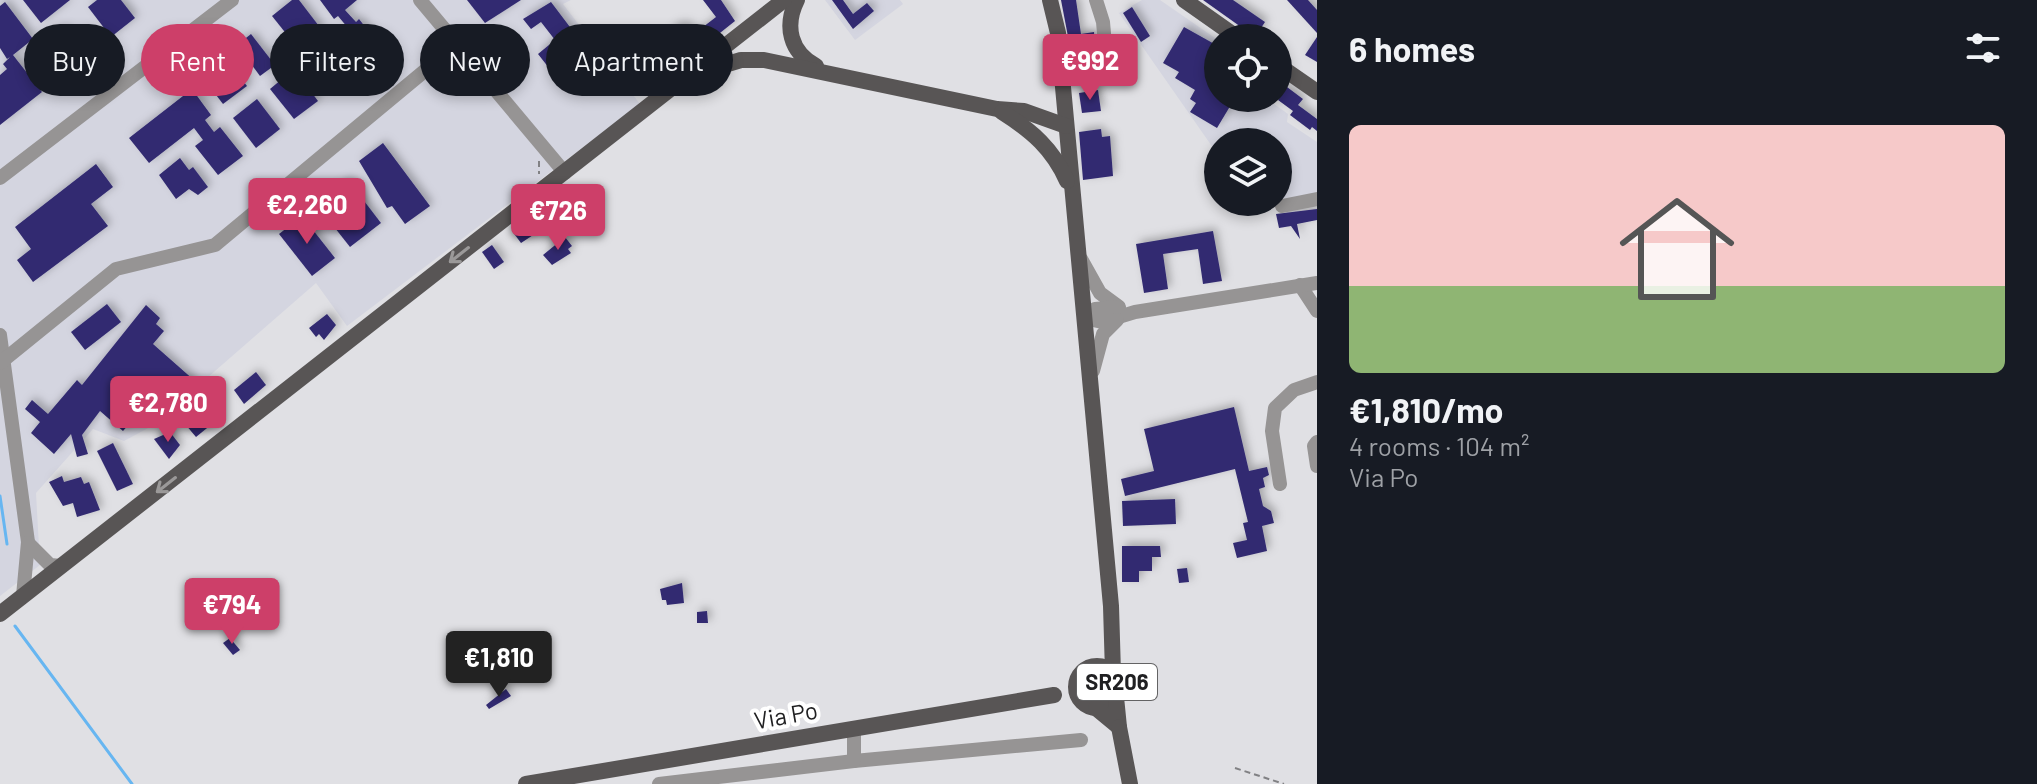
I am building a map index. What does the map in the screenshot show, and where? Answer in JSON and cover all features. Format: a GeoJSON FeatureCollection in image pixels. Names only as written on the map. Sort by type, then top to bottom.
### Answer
{"type":"FeatureCollection","features":[{"type":"Feature","properties":{"kind":"main road"},"geometry":{"type":"LineString","coordinates":[[733,42],[784,0]]}},
{"type":"Feature","properties":{"kind":"main road"},"geometry":{"type":"LineString","coordinates":[[797,0],[790,24],[794,45],[805,60],[824,71]]}},
{"type":"Feature","properties":{"kind":"main road"},"geometry":{"type":"LineString","coordinates":[[1050,0],[1061,65],[1091,384],[1113,673]]}},
{"type":"Feature","properties":{"kind":"main road"},"geometry":{"type":"LineString","coordinates":[[1184,0],[1218,24]]}},
{"type":"Feature","properties":{"kind":"main road"},"geometry":{"type":"LineString","coordinates":[[733,62],[777,62],[824,71],[997,109],[1024,111],[1066,128]]}},
{"type":"Feature","properties":{"kind":"main road"},"geometry":{"type":"LineString","coordinates":[[1292,75],[1317,92]]}},
{"type":"Feature","properties":{"kind":"main road"},"geometry":{"type":"LineString","coordinates":[[0,614],[665,96]]}},
{"type":"Feature","properties":{"kind":"main road"},"geometry":{"type":"LineString","coordinates":[[997,109],[1027,128],[1059,163],[1072,195]]}},
{"type":"Feature","properties":{"kind":"main road"},"geometry":{"type":"LineString","coordinates":[[1027,128],[1042,132],[1066,128]]}},
{"type":"Feature","properties":{"kind":"main road"},"geometry":{"type":"LineString","coordinates":[[1083,673],[1108,644],[1111,627]]}},
{"type":"Feature","properties":{"kind":"main road","name":"SR206"},"geometry":{"type":"LineString","coordinates":[[1119,727],[1077,695],[1083,673],[1102,666],[1113,673],[1118,684],[1119,727],[1130,784]]}},
{"type":"Feature","properties":{"kind":"main road","name":"Via Po"},"geometry":{"type":"LineString","coordinates":[[1054,695],[1083,673]]}},
{"type":"Feature","properties":{"kind":"main road","name":"Via Po"},"geometry":{"type":"LineString","coordinates":[[526,784],[1054,695],[1090,706]]}},
{"type":"Feature","properties":{"kind":"main road","name":"SR206"},"geometry":{"type":"LineString","coordinates":[[1090,706],[1107,706],[1116,697]]}},
{"type":"Feature","properties":{"kind":"street"},"geometry":{"type":"LineString","coordinates":[[0,178],[232,0]]}},
{"type":"Feature","properties":{"kind":"street"},"geometry":{"type":"LineString","coordinates":[[420,0],[440,24]]}},
{"type":"Feature","properties":{"kind":"street"},"geometry":{"type":"LineString","coordinates":[[1061,65],[1092,62],[1106,56],[1103,22],[1096,0]]}},
{"type":"Feature","properties":{"kind":"street"},"geometry":{"type":"LineString","coordinates":[[2,363],[116,269],[215,245],[420,75]]}},
{"type":"Feature","properties":{"kind":"street"},"geometry":{"type":"LineString","coordinates":[[501,96],[565,173]]}},
{"type":"Feature","properties":{"kind":"street"},"geometry":{"type":"LineString","coordinates":[[1292,204],[1317,199]]}},
{"type":"Feature","properties":{"kind":"street"},"geometry":{"type":"LineString","coordinates":[[1078,254],[1100,293],[1118,312]]}},
{"type":"Feature","properties":{"kind":"street"},"geometry":{"type":"LineString","coordinates":[[1084,318],[1095,323],[1118,312],[1135,312],[1317,283]]}},
{"type":"Feature","properties":{"kind":"street"},"geometry":{"type":"LineString","coordinates":[[1300,285],[1317,311]]}},
{"type":"Feature","properties":{"kind":"street"},"geometry":{"type":"LineString","coordinates":[[1091,384],[1103,334],[1118,312]]}},
{"type":"Feature","properties":{"kind":"street"},"geometry":{"type":"LineString","coordinates":[[0,335],[28,542],[23,596]]}},
{"type":"Feature","properties":{"kind":"street"},"geometry":{"type":"LineString","coordinates":[[1280,484],[1272,431],[1275,408],[1294,390],[1317,382]]}},
{"type":"Feature","properties":{"kind":"street"},"geometry":{"type":"LineString","coordinates":[[1317,442],[1314,446],[1317,466]]}},
{"type":"Feature","properties":{"kind":"street"},"geometry":{"type":"LineString","coordinates":[[28,542],[50,565],[62,566]]}},
{"type":"Feature","properties":{"kind":"street"},"geometry":{"type":"LineString","coordinates":[[854,728],[854,761]]}},
{"type":"Feature","properties":{"kind":"street"},"geometry":{"type":"LineString","coordinates":[[659,784],[854,761],[1081,740]]}},
{"type":"Feature","properties":{"kind":"path"},"geometry":{"type":"LineString","coordinates":[[1235,768],[1284,784]]}},
{"type":"Feature","properties":{"kind":"shaded area"},"geometry":{"type":"Polygon","coordinates":[[[0,0],[571,0],[563,4],[578,24],[546,24],[546,96],[634,96],[640,104],[347,326],[316,283],[152,426],[124,441],[93,429],[36,493],[40,565],[0,596],[0,0]]]}},
{"type":"Feature","properties":{"kind":"shaded area"},"geometry":{"type":"Polygon","coordinates":[[[825,0],[900,0],[903,4],[855,40],[825,0]]]}},
{"type":"Feature","properties":{"kind":"shaded area"},"geometry":{"type":"Polygon","coordinates":[[[1142,0],[1160,0],[1204,30],[1204,112],[1285,112],[1287,122],[1317,142],[1317,193],[1292,199],[1292,128],[1204,128],[1204,135],[1119,13],[1142,0]]]}},
{"type":"Feature","properties":{"kind":"building"},"geometry":{"type":"Polygon","coordinates":[[[23,0],[70,0],[41,23],[23,0]]]}},
{"type":"Feature","properties":{"kind":"building"},"geometry":{"type":"Polygon","coordinates":[[[97,0],[121,0],[135,18],[125,26],[101,24],[88,7],[97,0]]]}},
{"type":"Feature","properties":{"kind":"building"},"geometry":{"type":"Polygon","coordinates":[[[292,0],[299,0],[317,24],[278,24],[272,16],[292,0]]]}},
{"type":"Feature","properties":{"kind":"building"},"geometry":{"type":"Polygon","coordinates":[[[320,0],[357,0],[345,10],[356,22],[359,19],[363,24],[345,24],[338,16],[334,19],[320,0]]]}},
{"type":"Feature","properties":{"kind":"building"},"geometry":{"type":"Polygon","coordinates":[[[467,0],[521,0],[485,23],[467,0]]]}},
{"type":"Feature","properties":{"kind":"building"},"geometry":{"type":"Polygon","coordinates":[[[703,0],[721,0],[735,21],[731,24],[707,24],[716,17],[703,0]]]}},
{"type":"Feature","properties":{"kind":"building"},"geometry":{"type":"Polygon","coordinates":[[[832,0],[843,0],[853,14],[867,3],[874,11],[853,29],[832,0]]]}},
{"type":"Feature","properties":{"kind":"building"},"geometry":{"type":"Polygon","coordinates":[[[1061,0],[1076,0],[1081,34],[1094,32],[1095,50],[1081,53],[1080,46],[1070,47],[1061,0]]]}},
{"type":"Feature","properties":{"kind":"building"},"geometry":{"type":"Polygon","coordinates":[[[1203,0],[1233,0],[1265,22],[1237,24],[1203,0]]]}},
{"type":"Feature","properties":{"kind":"building"},"geometry":{"type":"Polygon","coordinates":[[[1287,0],[1308,0],[1317,10],[1317,33],[1287,0]]]}},
{"type":"Feature","properties":{"kind":"building"},"geometry":{"type":"Polygon","coordinates":[[[5,2],[24,27],[24,46],[13,55],[24,69],[24,96],[37,96],[0,125],[0,75],[7,69],[3,64],[10,57],[7,59],[0,48],[0,6],[5,2]]]}},
{"type":"Feature","properties":{"kind":"building"},"geometry":{"type":"Polygon","coordinates":[[[551,2],[568,24],[546,24],[546,28],[541,22],[531,29],[523,19],[551,2]]]}},
{"type":"Feature","properties":{"kind":"building"},"geometry":{"type":"Polygon","coordinates":[[[1132,7],[1150,36],[1141,42],[1123,13],[1132,7]]]}},
{"type":"Feature","properties":{"kind":"building"},"geometry":{"type":"Polygon","coordinates":[[[1184,27],[1204,38],[1204,112],[1227,112],[1217,128],[1190,112],[1196,103],[1190,99],[1195,90],[1175,78],[1179,72],[1163,63],[1184,27]]]}},
{"type":"Feature","properties":{"kind":"building"},"geometry":{"type":"Polygon","coordinates":[[[1317,37],[1317,62],[1305,55],[1317,37]]]}},
{"type":"Feature","properties":{"kind":"building"},"geometry":{"type":"Polygon","coordinates":[[[254,38],[270,59],[270,69],[260,76],[254,68],[254,38]]]}},
{"type":"Feature","properties":{"kind":"building"},"geometry":{"type":"Polygon","coordinates":[[[546,47],[546,64],[538,54],[546,47]]]}},
{"type":"Feature","properties":{"kind":"building"},"geometry":{"type":"Polygon","coordinates":[[[1098,90],[1101,111],[1082,113],[1079,93],[1098,90]]]}},
{"type":"Feature","properties":{"kind":"building"},"geometry":{"type":"Polygon","coordinates":[[[1292,91],[1303,99],[1298,105],[1317,119],[1317,131],[1312,127],[1310,130],[1290,115],[1293,111],[1292,91]]]}},
{"type":"Feature","properties":{"kind":"building"},"geometry":{"type":"Polygon","coordinates":[[[183,96],[197,96],[211,115],[205,120],[214,132],[220,127],[243,156],[218,175],[195,146],[203,140],[194,128],[149,163],[129,138],[183,96]]]}},
{"type":"Feature","properties":{"kind":"building"},"geometry":{"type":"Polygon","coordinates":[[[217,96],[234,96],[223,104],[217,96]]]}},
{"type":"Feature","properties":{"kind":"building"},"geometry":{"type":"Polygon","coordinates":[[[276,96],[314,96],[318,101],[294,119],[276,96]]]}},
{"type":"Feature","properties":{"kind":"building"},"geometry":{"type":"Polygon","coordinates":[[[257,99],[280,129],[256,148],[233,118],[257,99]]]}},
{"type":"Feature","properties":{"kind":"building"},"geometry":{"type":"Polygon","coordinates":[[[1101,129],[1102,137],[1110,136],[1113,176],[1083,180],[1079,132],[1101,129]]]}},
{"type":"Feature","properties":{"kind":"building"},"geometry":{"type":"Polygon","coordinates":[[[383,143],[430,206],[405,224],[392,206],[387,208],[359,161],[383,143]]]}},
{"type":"Feature","properties":{"kind":"building"},"geometry":{"type":"Polygon","coordinates":[[[180,158],[189,170],[193,167],[208,187],[198,195],[189,189],[176,199],[159,175],[180,158]]]}},
{"type":"Feature","properties":{"kind":"building"},"geometry":{"type":"Polygon","coordinates":[[[96,164],[113,187],[91,204],[108,226],[33,282],[17,260],[31,249],[15,227],[96,164]]]}},
{"type":"Feature","properties":{"kind":"building"},"geometry":{"type":"Polygon","coordinates":[[[348,180],[381,223],[350,247],[316,204],[348,180]]]}},
{"type":"Feature","properties":{"kind":"building"},"geometry":{"type":"Polygon","coordinates":[[[567,208],[575,220],[557,232],[548,220],[567,208]]]}},
{"type":"Feature","properties":{"kind":"building"},"geometry":{"type":"Polygon","coordinates":[[[1317,209],[1317,220],[1297,224],[1300,239],[1291,226],[1279,228],[1276,216],[1292,216],[1292,212],[1317,209]]]}},
{"type":"Feature","properties":{"kind":"building"},"geometry":{"type":"Polygon","coordinates":[[[540,210],[550,224],[521,243],[512,231],[540,210]]]}},
{"type":"Feature","properties":{"kind":"building"},"geometry":{"type":"Polygon","coordinates":[[[302,216],[335,258],[312,276],[279,234],[302,216]]]}},
{"type":"Feature","properties":{"kind":"building"},"geometry":{"type":"Polygon","coordinates":[[[1213,231],[1222,281],[1203,284],[1198,249],[1163,254],[1168,289],[1144,293],[1136,244],[1213,231]]]}},
{"type":"Feature","properties":{"kind":"building"},"geometry":{"type":"Polygon","coordinates":[[[565,237],[572,246],[568,249],[571,253],[552,265],[543,255],[565,237]]]}},
{"type":"Feature","properties":{"kind":"building"},"geometry":{"type":"Polygon","coordinates":[[[492,245],[504,262],[494,269],[482,252],[492,245]]]}},
{"type":"Feature","properties":{"kind":"building"},"geometry":{"type":"Polygon","coordinates":[[[107,304],[121,322],[85,350],[71,332],[107,304]]]}},
{"type":"Feature","properties":{"kind":"building"},"geometry":{"type":"Polygon","coordinates":[[[146,305],[160,318],[156,324],[164,331],[153,344],[195,381],[161,415],[152,407],[142,419],[137,415],[123,431],[100,411],[82,435],[88,454],[77,457],[71,434],[54,454],[31,433],[40,422],[25,409],[32,400],[48,414],[77,380],[82,385],[146,305]]]}},
{"type":"Feature","properties":{"kind":"building"},"geometry":{"type":"Polygon","coordinates":[[[327,314],[336,325],[324,340],[319,334],[316,337],[309,328],[327,314]]]}},
{"type":"Feature","properties":{"kind":"building"},"geometry":{"type":"Polygon","coordinates":[[[256,372],[266,385],[244,404],[234,390],[256,372]]]}},
{"type":"Feature","properties":{"kind":"building"},"geometry":{"type":"Polygon","coordinates":[[[197,405],[212,424],[196,437],[185,424],[189,421],[184,415],[197,405]]]}},
{"type":"Feature","properties":{"kind":"building"},"geometry":{"type":"Polygon","coordinates":[[[1234,407],[1249,471],[1267,467],[1269,475],[1263,478],[1265,487],[1259,489],[1263,506],[1271,511],[1274,523],[1262,526],[1267,551],[1237,558],[1233,543],[1247,540],[1243,523],[1248,522],[1235,469],[1125,496],[1121,479],[1154,471],[1144,429],[1234,407]]]}},
{"type":"Feature","properties":{"kind":"building"},"geometry":{"type":"Polygon","coordinates":[[[170,432],[180,445],[169,459],[154,439],[170,432]]]}},
{"type":"Feature","properties":{"kind":"building"},"geometry":{"type":"Polygon","coordinates":[[[113,443],[133,484],[117,491],[97,451],[113,443]]]}},
{"type":"Feature","properties":{"kind":"building"},"geometry":{"type":"Polygon","coordinates":[[[62,476],[64,482],[81,477],[84,484],[89,482],[100,510],[77,517],[73,503],[63,506],[49,482],[62,476]]]}},
{"type":"Feature","properties":{"kind":"building"},"geometry":{"type":"Polygon","coordinates":[[[1175,499],[1176,524],[1123,526],[1122,501],[1175,499]]]}},
{"type":"Feature","properties":{"kind":"building"},"geometry":{"type":"Polygon","coordinates":[[[1122,546],[1160,546],[1161,557],[1152,557],[1152,571],[1139,571],[1139,582],[1122,582],[1122,546]]]}},
{"type":"Feature","properties":{"kind":"building"},"geometry":{"type":"Polygon","coordinates":[[[1187,568],[1189,582],[1179,583],[1177,569],[1187,568]]]}},
{"type":"Feature","properties":{"kind":"building"},"geometry":{"type":"Polygon","coordinates":[[[682,583],[684,603],[667,605],[666,600],[662,600],[660,589],[682,583]]]}},
{"type":"Feature","properties":{"kind":"building"},"geometry":{"type":"Polygon","coordinates":[[[707,611],[708,623],[697,623],[697,612],[707,611]]]}},
{"type":"Feature","properties":{"kind":"building"},"geometry":{"type":"Polygon","coordinates":[[[230,638],[240,650],[233,655],[223,643],[230,638]]]}},
{"type":"Feature","properties":{"kind":"building"},"geometry":{"type":"Polygon","coordinates":[[[506,689],[511,696],[489,709],[486,705],[506,689]]]}},
{"type":"Feature","properties":{"kind":"waterway"},"geometry":{"type":"LineString","coordinates":[[0,496],[7,544]]}},
{"type":"Feature","properties":{"kind":"waterway"},"geometry":{"type":"LineString","coordinates":[[15,626],[132,784]]}}]}
